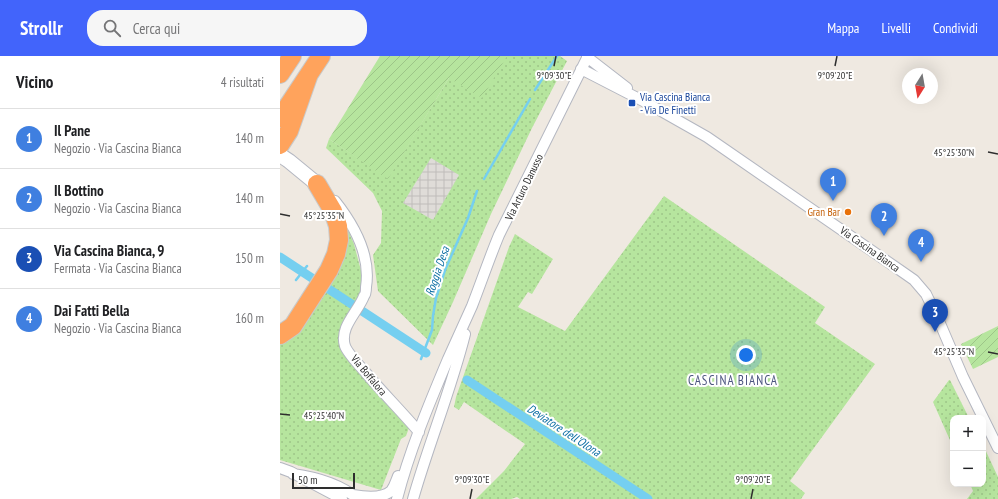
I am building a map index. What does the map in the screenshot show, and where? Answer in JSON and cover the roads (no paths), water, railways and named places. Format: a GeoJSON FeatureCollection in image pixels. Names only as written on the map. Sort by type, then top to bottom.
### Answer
{"type":"FeatureCollection","features":[{"type":"Feature","properties":{"kind":"highway"},"geometry":{"type":"LineString","coordinates":[[280,74],[292,56]]}},
{"type":"Feature","properties":{"kind":"highway"},"geometry":{"type":"LineString","coordinates":[[280,118],[321,56]]}},
{"type":"Feature","properties":{"kind":"highway"},"geometry":{"type":"LineString","coordinates":[[280,145],[289,131],[309,74]]}},
{"type":"Feature","properties":{"kind":"highway"},"geometry":{"type":"LineString","coordinates":[[280,335],[293,326],[312,297],[329,270],[340,240],[338,226],[333,211],[317,184]]}},
{"type":"Feature","properties":{"kind":"street","name":"Via Arturo Danusso"},"geometry":{"type":"LineString","coordinates":[[397,499],[406,467],[419,432],[448,359],[472,306],[490,256],[588,57]]}},
{"type":"Feature","properties":{"kind":"street","name":"Via Cascina Bianca"},"geometry":{"type":"LineString","coordinates":[[588,57],[647,103]]}},
{"type":"Feature","properties":{"kind":"street","name":"Via Cascina Bianca"},"geometry":{"type":"LineString","coordinates":[[581,69],[647,103],[716,142],[914,280],[926,294],[939,320],[963,377],[998,448]]}},
{"type":"Feature","properties":{"kind":"street","name":"Via Boffalora"},"geometry":{"type":"LineString","coordinates":[[285,158],[317,184],[335,202],[350,221],[359,238],[368,279],[365,296],[345,330],[344,339],[346,347],[357,362],[419,432]]}},
{"type":"Feature","properties":{"kind":"street","name":"Via Arturo Danusso"},"geometry":{"type":"LineString","coordinates":[[413,499],[457,363],[472,306]]}},
{"type":"Feature","properties":{"kind":"street"},"geometry":{"type":"LineString","coordinates":[[406,467],[407,479],[414,481],[419,479]]}},
{"type":"Feature","properties":{"kind":"street"},"geometry":{"type":"LineString","coordinates":[[293,474],[312,477],[335,485],[355,497],[378,497],[390,492],[400,473],[406,467]]}},
{"type":"Feature","properties":{"kind":"street"},"geometry":{"type":"LineString","coordinates":[[280,468],[291,472],[342,499]]}},
{"type":"Feature","properties":{"kind":"waterway","name":"Roggia Desa"},"geometry":{"type":"LineString","coordinates":[[535,90],[557,56]]}},
{"type":"Feature","properties":{"kind":"waterway","name":"Roggia Desa"},"geometry":{"type":"LineString","coordinates":[[484,179],[530,99]]}},
{"type":"Feature","properties":{"kind":"waterway","name":"Roggia Desa"},"geometry":{"type":"LineString","coordinates":[[421,359],[432,330],[436,298],[445,270],[468,218],[477,191]]}},
{"type":"Feature","properties":{"kind":"waterway"},"geometry":{"type":"LineString","coordinates":[[280,257],[426,353]]}},
{"type":"Feature","properties":{"kind":"waterway"},"geometry":{"type":"LineString","coordinates":[[296,280],[307,266]]}},
{"type":"Feature","properties":{"kind":"waterway","name":"Deviatore dell'Olona"},"geometry":{"type":"LineString","coordinates":[[467,380],[648,499]]}},
{"type":"Feature","properties":{"kind":"place","name":"Via Cascina Bianca - Via De Finetti"},"geometry":{"type":"Point","coordinates":[632,103]}},
{"type":"Feature","properties":{"kind":"place","name":"Il Pane"},"geometry":{"type":"Point","coordinates":[833,201]}},
{"type":"Feature","properties":{"kind":"place","name":"Gran Bar"},"geometry":{"type":"Point","coordinates":[848,212]}},
{"type":"Feature","properties":{"kind":"place","name":"Il Bottino"},"geometry":{"type":"Point","coordinates":[884,236]}},
{"type":"Feature","properties":{"kind":"place","name":"Dai Fatti Bella"},"geometry":{"type":"Point","coordinates":[921,262]}},
{"type":"Feature","properties":{"kind":"place","name":"Via Cascina Bianca, 9"},"geometry":{"type":"Point","coordinates":[935,332]}},
{"type":"Feature","properties":{"kind":"district","name":"CASCINA BIANCA"},"geometry":{"type":"Point","coordinates":[733,380]}}]}
